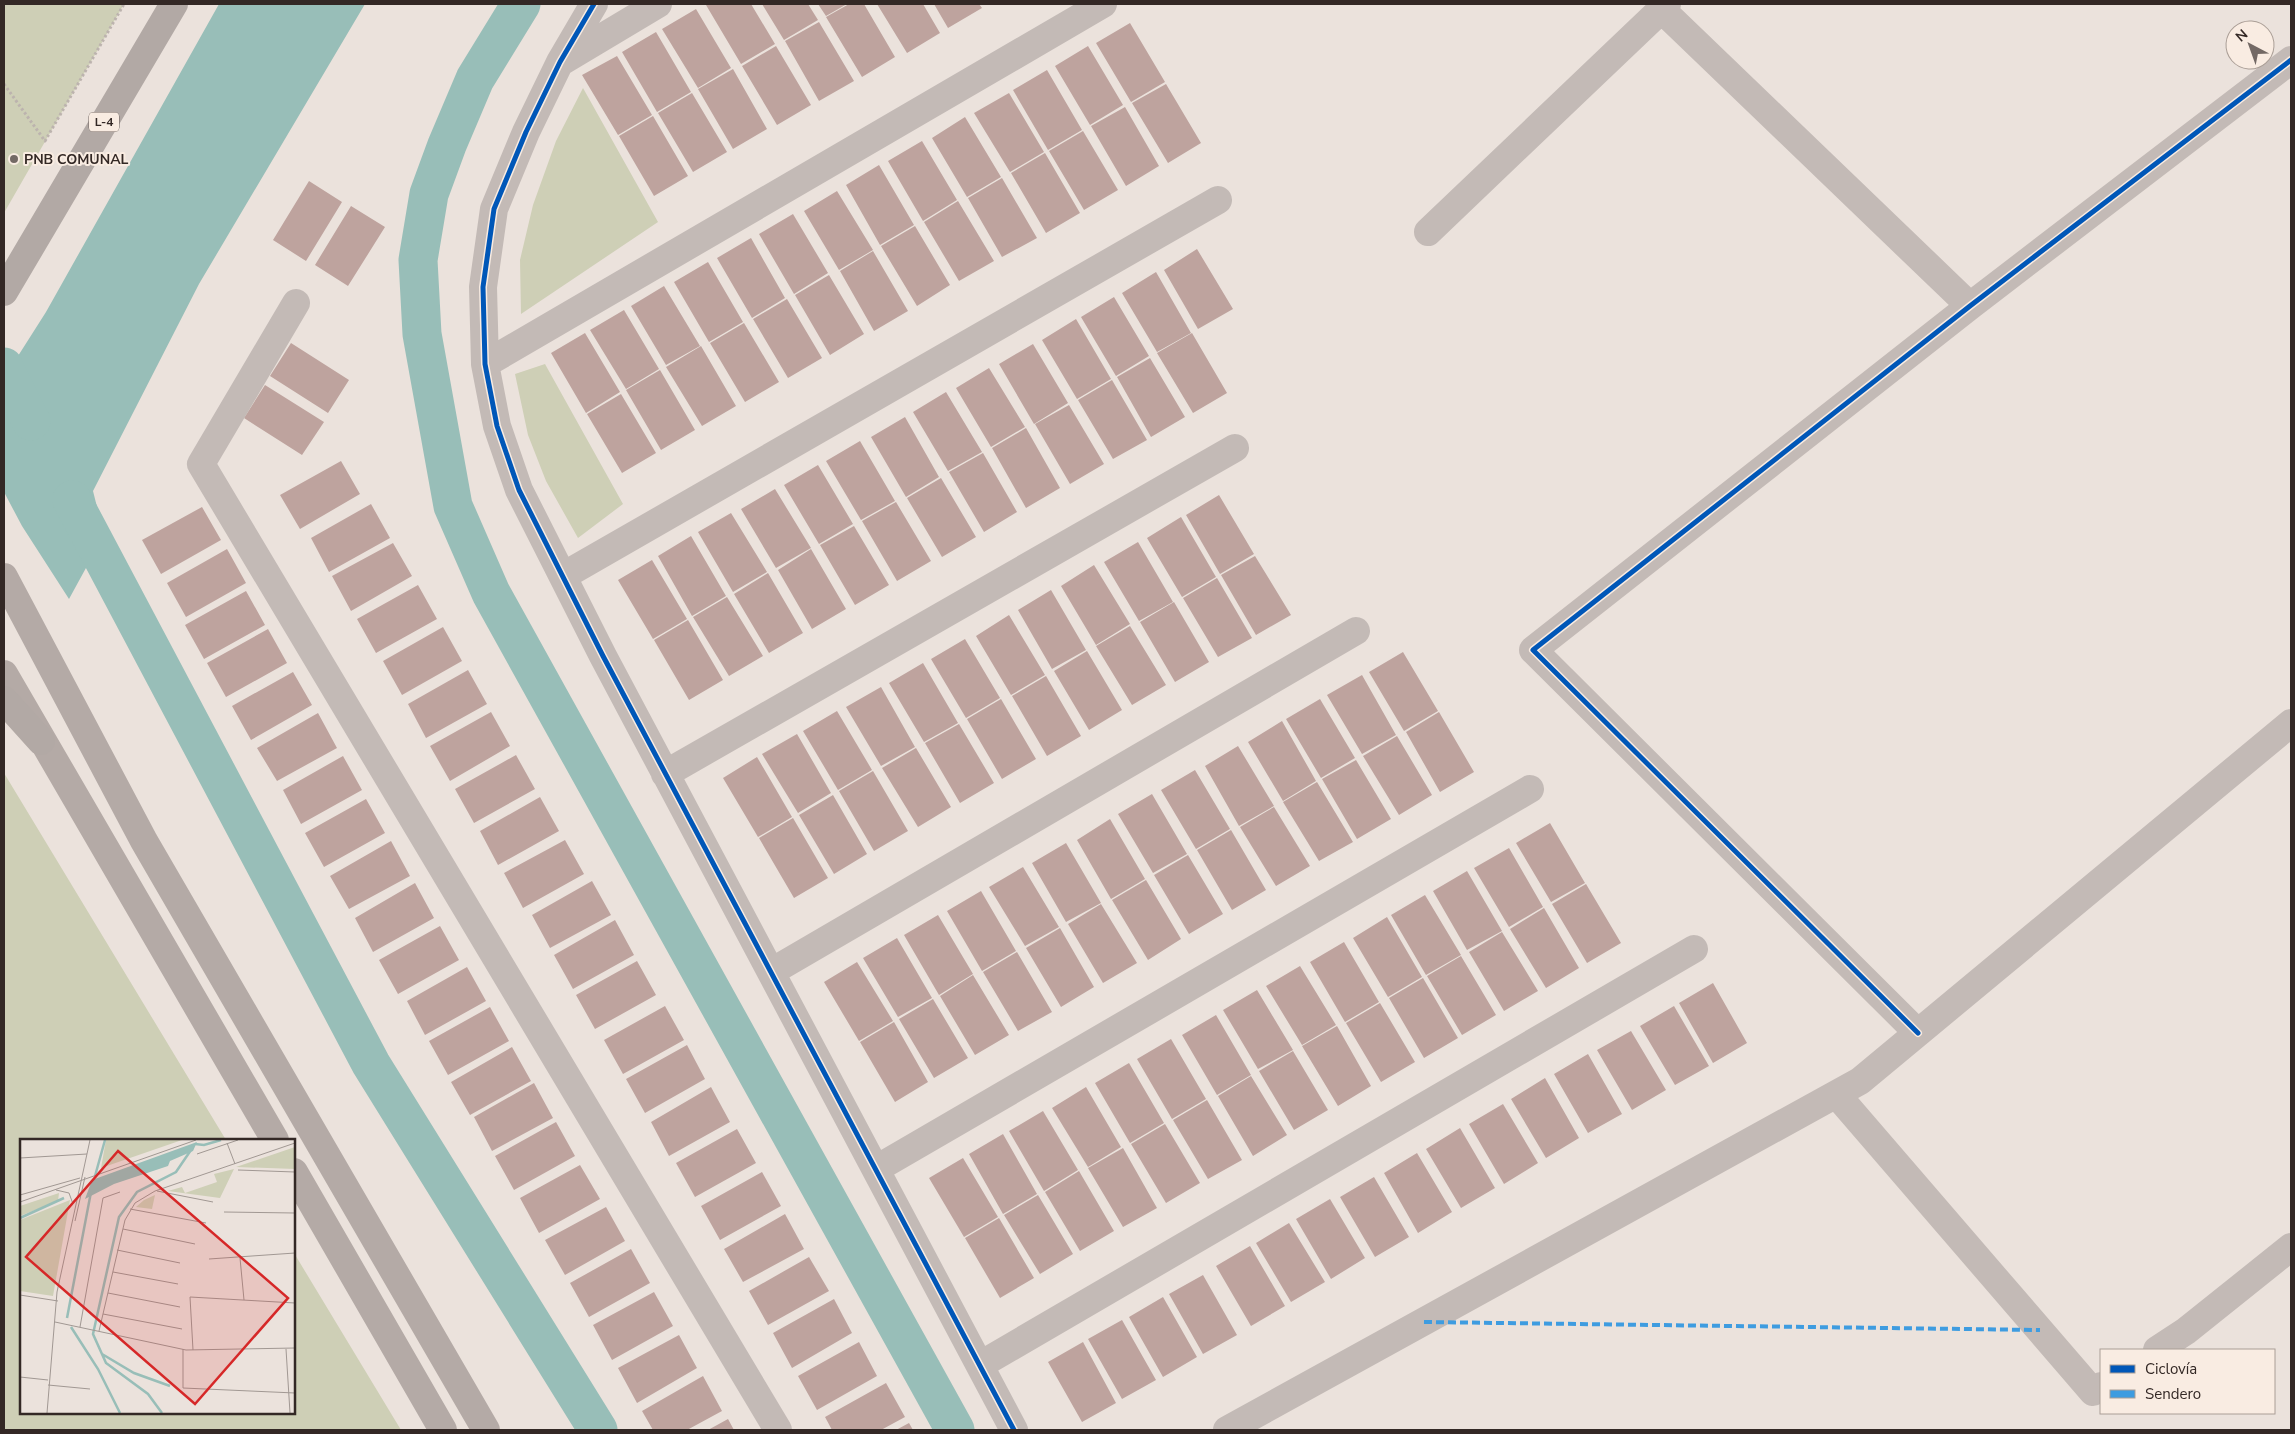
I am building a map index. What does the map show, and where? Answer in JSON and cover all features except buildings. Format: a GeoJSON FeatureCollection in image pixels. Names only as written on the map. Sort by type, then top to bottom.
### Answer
{"type":"FeatureCollection","features":[{"type":"Feature","properties":{"kind":"main road","name":"L-4"},"geometry":{"type":"LineString","coordinates":[[4,292],[174,4]]}},
{"type":"Feature","properties":{"kind":"main road"},"geometry":{"type":"LineString","coordinates":[[4,577],[144,841],[486,1430]]}},
{"type":"Feature","properties":{"kind":"main road"},"geometry":{"type":"LineString","coordinates":[[4,674],[274,1139]]}},
{"type":"Feature","properties":{"kind":"main road"},"geometry":{"type":"LineString","coordinates":[[4,700],[42,741]]}},
{"type":"Feature","properties":{"kind":"main road"},"geometry":{"type":"LineString","coordinates":[[295,1174],[444,1430]]}},
{"type":"Feature","properties":{"kind":"street"},"geometry":{"type":"LineString","coordinates":[[594,4],[560,62],[526,132],[494,209],[483,287],[485,364],[497,426],[519,490],[563,576],[665,774],[1014,1430]]}},
{"type":"Feature","properties":{"kind":"street"},"geometry":{"type":"LineString","coordinates":[[560,62],[658,4]]}},
{"type":"Feature","properties":{"kind":"street"},"geometry":{"type":"LineString","coordinates":[[485,364],[1103,4]]}},
{"type":"Feature","properties":{"kind":"street"},"geometry":{"type":"LineString","coordinates":[[1428,232],[1664,6],[1970,306]]}},
{"type":"Feature","properties":{"kind":"street"},"geometry":{"type":"LineString","coordinates":[[1918,1033],[1533,650],[1970,306],[2291,60]]}},
{"type":"Feature","properties":{"kind":"street"},"geometry":{"type":"LineString","coordinates":[[563,576],[1218,200]]}},
{"type":"Feature","properties":{"kind":"street"},"geometry":{"type":"LineString","coordinates":[[296,302],[200,464],[778,1430]]}},
{"type":"Feature","properties":{"kind":"street"},"geometry":{"type":"LineString","coordinates":[[665,774],[1235,448]]}},
{"type":"Feature","properties":{"kind":"street"},"geometry":{"type":"LineString","coordinates":[[771,972],[1356,631]]}},
{"type":"Feature","properties":{"kind":"street"},"geometry":{"type":"LineString","coordinates":[[1227,1430],[1860,1082],[2291,722]]}},
{"type":"Feature","properties":{"kind":"street"},"geometry":{"type":"LineString","coordinates":[[876,1170],[1530,789]]}},
{"type":"Feature","properties":{"kind":"street"},"geometry":{"type":"LineString","coordinates":[[980,1365],[1694,949]]}},
{"type":"Feature","properties":{"kind":"street"},"geometry":{"type":"LineString","coordinates":[[1837,1094],[2093,1392],[2100,1387]]}},
{"type":"Feature","properties":{"kind":"street"},"geometry":{"type":"LineString","coordinates":[[2159,1349],[2186,1331],[2291,1247]]}},
{"type":"Feature","properties":{"kind":"path"},"geometry":{"type":"LineString","coordinates":[[4,84],[45,141],[124,4]]}},
{"type":"Feature","properties":{"kind":"green space"},"geometry":{"type":"Polygon","coordinates":[[[4,4],[124,4],[4,213],[4,4]]]}},
{"type":"Feature","properties":{"kind":"green space"},"geometry":{"type":"Polygon","coordinates":[[[583,88],[658,222],[521,314],[520,260],[533,205],[556,141],[583,88]]]}},
{"type":"Feature","properties":{"kind":"green space"},"geometry":{"type":"Polygon","coordinates":[[[545,364],[623,504],[578,538],[546,481],[528,435],[515,374],[545,364]]]}},
{"type":"Feature","properties":{"kind":"green space"},"geometry":{"type":"Polygon","coordinates":[[[4,773],[225,1139],[20,1139],[20,1414],[295,1414],[295,1255],[401,1430],[4,1430],[4,773]]]}},
{"type":"Feature","properties":{"kind":"water"},"geometry":{"type":"Polygon","coordinates":[[[219,4],[365,4],[199,284],[93,491],[104,535],[69,599],[22,526],[4,492],[4,378],[46,312],[219,4]]]}},
{"type":"Feature","properties":{"kind":"waterway"},"geometry":{"type":"LineString","coordinates":[[521,4],[475,79],[447,145],[429,194],[418,260],[422,334],[453,506],[491,593],[955,1430]]}},
{"type":"Feature","properties":{"kind":"waterway"},"geometry":{"type":"LineString","coordinates":[[4,367],[31,421]]}},
{"type":"Feature","properties":{"kind":"waterway"},"geometry":{"type":"LineString","coordinates":[[72,500],[371,1064],[598,1430]]}},
{"type":"Feature","properties":{"kind":"marked path"},"geometry":{"type":"LineString","coordinates":[[1424,1322],[2040,1330]]}},
{"type":"Feature","properties":{"kind":"cycle path"},"geometry":{"type":"LineString","coordinates":[[594,4],[560,62],[526,132],[494,209],[483,287],[485,364],[497,426],[519,490],[603,656],[1014,1430]]}},
{"type":"Feature","properties":{"kind":"cycle path"},"geometry":{"type":"LineString","coordinates":[[1918,1033],[1533,650],[1970,306],[2291,60]]}},
{"type":"Feature","properties":{"kind":"place","name":"PNB COMUNAL"},"geometry":{"type":"Point","coordinates":[14,159]}}]}
